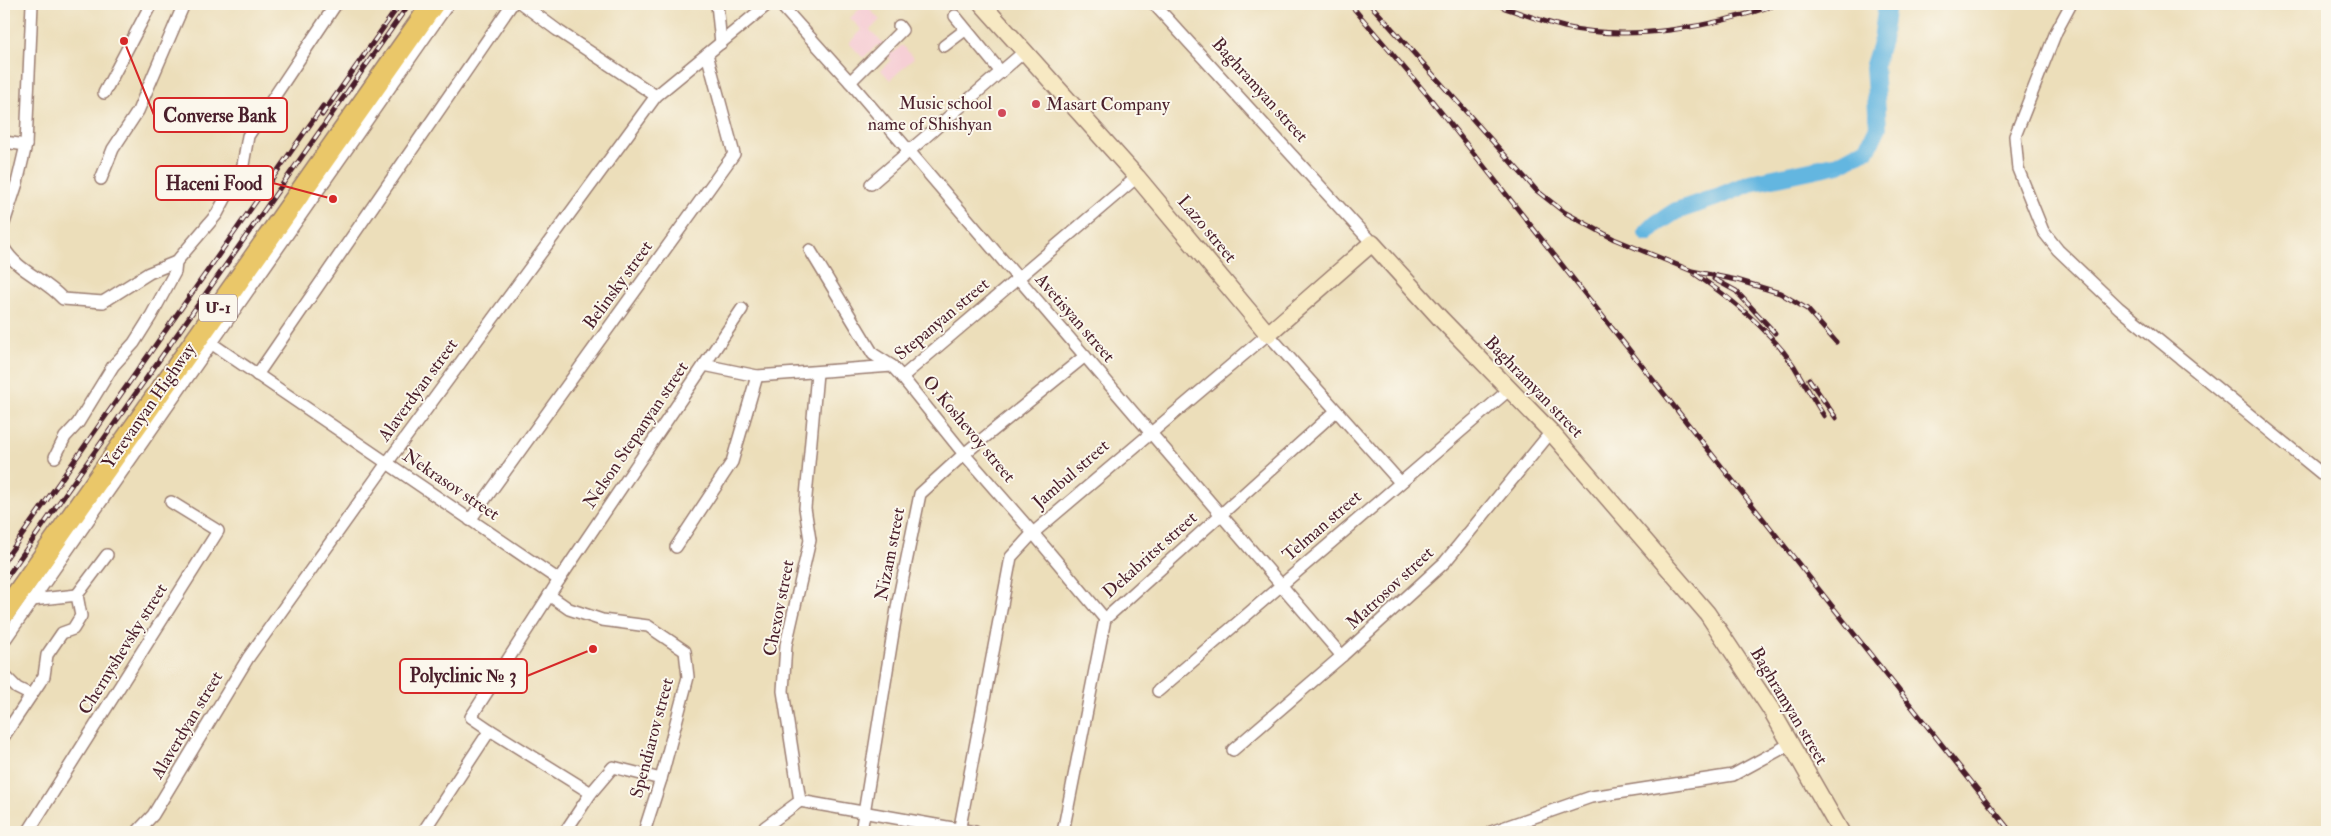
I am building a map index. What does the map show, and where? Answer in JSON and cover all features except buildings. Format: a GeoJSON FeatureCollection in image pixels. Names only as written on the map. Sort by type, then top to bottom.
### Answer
{"type":"FeatureCollection","features":[{"type":"Feature","properties":{"kind":"highway","name":"Yerevanyan Highway"},"geometry":{"type":"LineString","coordinates":[[4,613],[205,339],[433,4]]}},
{"type":"Feature","properties":{"kind":"street"},"geometry":{"type":"LineString","coordinates":[[4,223],[17,183],[26,145],[32,4]]}},
{"type":"Feature","properties":{"kind":"street"},"geometry":{"type":"LineString","coordinates":[[104,93],[151,4]]}},
{"type":"Feature","properties":{"kind":"street"},"geometry":{"type":"LineString","coordinates":[[101,179],[113,149],[138,111],[184,4]]}},
{"type":"Feature","properties":{"kind":"street"},"geometry":{"type":"LineString","coordinates":[[4,248],[11,261],[55,290],[63,299],[103,302],[149,273],[176,262],[217,214],[243,165],[248,136],[336,4]]}},
{"type":"Feature","properties":{"kind":"street"},"geometry":{"type":"LineString","coordinates":[[4,641],[205,339],[448,4]]}},
{"type":"Feature","properties":{"kind":"street"},"geometry":{"type":"LineString","coordinates":[[257,374],[512,4]]}},
{"type":"Feature","properties":{"kind":"street"},"geometry":{"type":"LineString","coordinates":[[522,4],[557,30],[656,96]]}},
{"type":"Feature","properties":{"kind":"street"},"geometry":{"type":"LineString","coordinates":[[717,4],[721,42]]}},
{"type":"Feature","properties":{"kind":"street","name":"Alaverdyan street"},"geometry":{"type":"LineString","coordinates":[[137,832],[153,815],[248,658],[387,463],[656,96],[768,4]]}},
{"type":"Feature","properties":{"kind":"street","name":"Avetisyan street"},"geometry":{"type":"LineString","coordinates":[[780,4],[850,82],[1342,656]]}},
{"type":"Feature","properties":{"kind":"street","name":"Lazo street"},"geometry":{"type":"LineString","coordinates":[[982,4],[1137,177],[1268,334],[1400,482]]}},
{"type":"Feature","properties":{"kind":"street","name":"Baghramyan street"},"geometry":{"type":"LineString","coordinates":[[1154,4],[1440,318],[1552,432],[1707,613],[1770,708],[1842,832]]}},
{"type":"Feature","properties":{"kind":"street"},"geometry":{"type":"LineString","coordinates":[[2071,4],[2056,32],[2015,136],[2018,169],[2043,231],[2058,250],[2119,308],[2327,478]]}},
{"type":"Feature","properties":{"kind":"street"},"geometry":{"type":"LineString","coordinates":[[955,16],[1001,72]]}},
{"type":"Feature","properties":{"kind":"street"},"geometry":{"type":"LineString","coordinates":[[850,82],[902,30],[899,26]]}},
{"type":"Feature","properties":{"kind":"street"},"geometry":{"type":"LineString","coordinates":[[944,46],[965,30]]}},
{"type":"Feature","properties":{"kind":"street"},"geometry":{"type":"LineString","coordinates":[[871,184],[910,153],[1025,51]]}},
{"type":"Feature","properties":{"kind":"street","name":"Belinsky street"},"geometry":{"type":"LineString","coordinates":[[470,520],[734,154],[707,54]]}},
{"type":"Feature","properties":{"kind":"street"},"geometry":{"type":"LineString","coordinates":[[4,142],[26,145]]}},
{"type":"Feature","properties":{"kind":"street","name":"Stepanyan street"},"geometry":{"type":"LineString","coordinates":[[704,365],[758,376],[892,366],[902,377],[1137,177]]}},
{"type":"Feature","properties":{"kind":"street","name":"Jambul street"},"geometry":{"type":"LineString","coordinates":[[960,831],[1011,557],[1034,532],[1268,334],[1372,242]]}},
{"type":"Feature","properties":{"kind":"street"},"geometry":{"type":"LineString","coordinates":[[810,250],[872,354],[892,366]]}},
{"type":"Feature","properties":{"kind":"street"},"geometry":{"type":"LineString","coordinates":[[54,457],[65,437],[78,423],[113,366],[134,343],[151,316],[175,272],[176,262]]}},
{"type":"Feature","properties":{"kind":"street","name":"Nelson Stepanyan street"},"geometry":{"type":"LineString","coordinates":[[490,730],[471,717],[549,595],[742,309]]}},
{"type":"Feature","properties":{"kind":"street","name":"Nekrasov street"},"geometry":{"type":"LineString","coordinates":[[205,339],[559,580]]}},
{"type":"Feature","properties":{"kind":"street","name":"Nizam street"},"geometry":{"type":"LineString","coordinates":[[861,832],[898,602],[920,494],[964,454],[1085,356]]}},
{"type":"Feature","properties":{"kind":"street","name":"Chexov street"},"geometry":{"type":"LineString","coordinates":[[800,801],[783,691],[786,645],[810,540],[804,508],[818,373]]}},
{"type":"Feature","properties":{"kind":"street"},"geometry":{"type":"LineString","coordinates":[[676,547],[732,462],[758,376]]}},
{"type":"Feature","properties":{"kind":"street","name":"O. Koshevoy street"},"geometry":{"type":"LineString","coordinates":[[902,377],[964,454],[1034,532],[1105,619]]}},
{"type":"Feature","properties":{"kind":"street","name":"Telman street"},"geometry":{"type":"LineString","coordinates":[[1158,691],[1510,389]]}},
{"type":"Feature","properties":{"kind":"street","name":"Dekabritst street"},"geometry":{"type":"LineString","coordinates":[[1063,832],[1105,619],[1336,411]]}},
{"type":"Feature","properties":{"kind":"street","name":"Matrosov street"},"geometry":{"type":"LineString","coordinates":[[1233,750],[1342,656],[1445,562],[1552,432]]}},
{"type":"Feature","properties":{"kind":"street","name":"Chernyshevsky street"},"geometry":{"type":"LineString","coordinates":[[28,832],[218,531],[171,502]]}},
{"type":"Feature","properties":{"kind":"street"},"geometry":{"type":"LineString","coordinates":[[32,600],[77,595],[107,555]]}},
{"type":"Feature","properties":{"kind":"street"},"geometry":{"type":"LineString","coordinates":[[4,736],[44,676],[47,654],[62,634],[73,629],[81,616],[77,595]]}},
{"type":"Feature","properties":{"kind":"street","name":"Spendiarov street"},"geometry":{"type":"LineString","coordinates":[[549,595],[569,609],[602,620],[648,626],[685,651],[688,677],[661,779],[644,832]]}},
{"type":"Feature","properties":{"kind":"street"},"geometry":{"type":"LineString","coordinates":[[4,675],[17,688],[31,695]]}},
{"type":"Feature","properties":{"kind":"street"},"geometry":{"type":"LineString","coordinates":[[423,832],[490,730],[590,793]]}},
{"type":"Feature","properties":{"kind":"street"},"geometry":{"type":"LineString","coordinates":[[1490,832],[1591,797],[1733,775],[1790,744]]}},
{"type":"Feature","properties":{"kind":"street"},"geometry":{"type":"LineString","coordinates":[[565,832],[590,793],[613,767],[661,779]]}},
{"type":"Feature","properties":{"kind":"street"},"geometry":{"type":"LineString","coordinates":[[764,832],[766,827],[800,801],[960,831],[975,832]]}},
{"type":"Feature","properties":{"kind":"shaded area"},"geometry":{"type":"Polygon","coordinates":[[[865,4],[880,20],[870,30],[893,53],[902,45],[914,58],[890,80],[881,70],[891,60],[877,45],[863,58],[849,43],[862,30],[850,18],[865,4]]]}},
{"type":"Feature","properties":{"kind":"waterway"},"geometry":{"type":"LineString","coordinates":[[1647,233],[1656,224],[1676,211],[1720,196],[1750,183],[1839,164],[1868,148],[1878,127],[1874,65],[1882,40],[1887,4]]}},
{"type":"Feature","properties":{"kind":"railway"},"geometry":{"type":"LineString","coordinates":[[322,115],[400,4]]}},
{"type":"Feature","properties":{"kind":"railway"},"geometry":{"type":"LineString","coordinates":[[4,581],[409,4]]}},
{"type":"Feature","properties":{"kind":"railway"},"geometry":{"type":"LineString","coordinates":[[1350,4],[1429,97],[2011,832]]}},
{"type":"Feature","properties":{"kind":"railway"},"geometry":{"type":"LineString","coordinates":[[1370,4],[1536,190],[1564,212],[1614,239],[1692,271],[1737,280],[1780,293],[1807,309],[1836,342]]}},
{"type":"Feature","properties":{"kind":"railway"},"geometry":{"type":"LineString","coordinates":[[1498,4],[1564,27],[1617,33],[1672,30],[1700,25],[1778,4]]}},
{"type":"Feature","properties":{"kind":"railway"},"geometry":{"type":"LineString","coordinates":[[4,561],[323,106]]}},
{"type":"Feature","properties":{"kind":"railway"},"geometry":{"type":"LineString","coordinates":[[1695,274],[1736,304],[1773,339],[1794,366],[1824,416]]}},
{"type":"Feature","properties":{"kind":"railway"},"geometry":{"type":"LineString","coordinates":[[1714,279],[1736,291],[1775,333]]}},
{"type":"Feature","properties":{"kind":"railway"},"geometry":{"type":"LineString","coordinates":[[1809,379],[1836,418]]}},
{"type":"Feature","properties":{"kind":"place","name":"Converse Bank"},"geometry":{"type":"Point","coordinates":[124,41]}},
{"type":"Feature","properties":{"kind":"place","name":"Masart Company"},"geometry":{"type":"Point","coordinates":[1036,104]}},
{"type":"Feature","properties":{"kind":"place","name":"Music school name of Shishyan"},"geometry":{"type":"Point","coordinates":[1002,113]}},
{"type":"Feature","properties":{"kind":"place","name":"Haceni Food"},"geometry":{"type":"Point","coordinates":[333,199]}},
{"type":"Feature","properties":{"kind":"place","name":"Polyclinic № 3"},"geometry":{"type":"Point","coordinates":[593,649]}}]}
